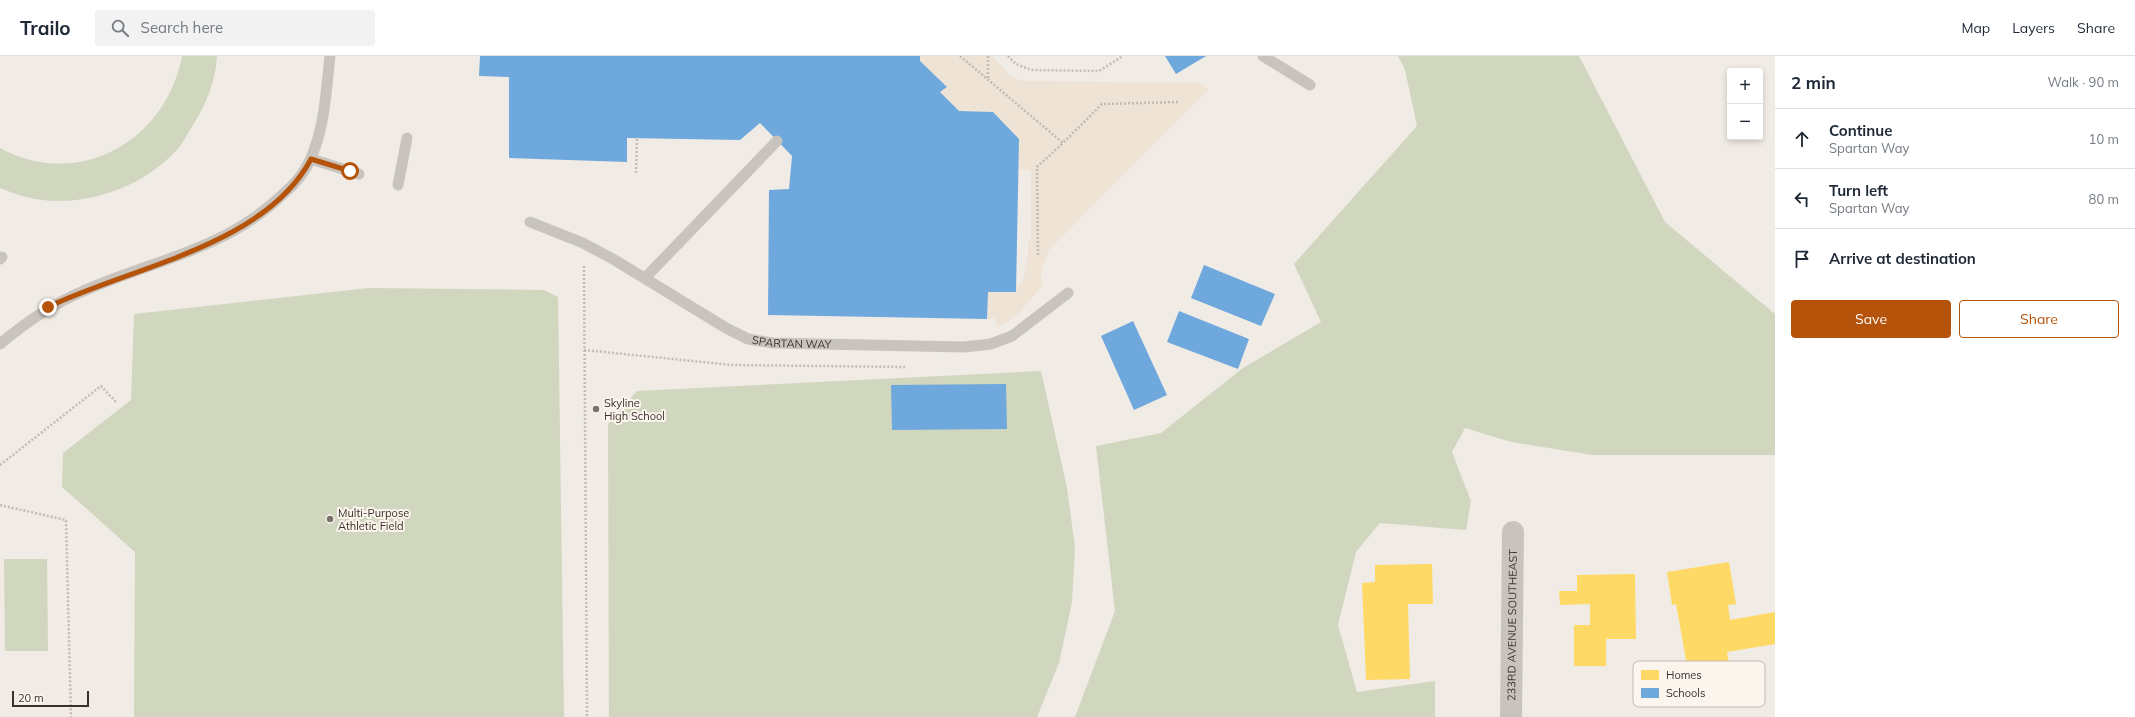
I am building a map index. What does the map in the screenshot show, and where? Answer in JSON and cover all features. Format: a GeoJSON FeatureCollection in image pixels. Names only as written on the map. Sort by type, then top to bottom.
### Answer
{"type":"FeatureCollection","features":[{"type":"Feature","properties":{"kind":"street","name":"233RD AVENUE SOUTHEAST"},"geometry":{"type":"LineString","coordinates":[[1511,717],[1513,532]]}},
{"type":"Feature","properties":{"kind":"lane"},"geometry":{"type":"LineString","coordinates":[[0,344],[24,324],[55,304],[80,292],[215,241],[245,226],[269,208],[296,182],[311,159],[324,107],[330,56]]}},
{"type":"Feature","properties":{"kind":"lane"},"geometry":{"type":"LineString","coordinates":[[1263,56],[1310,85]]}},
{"type":"Feature","properties":{"kind":"lane"},"geometry":{"type":"LineString","coordinates":[[398,185],[407,138]]}},
{"type":"Feature","properties":{"kind":"lane"},"geometry":{"type":"LineString","coordinates":[[645,278],[777,141]]}},
{"type":"Feature","properties":{"kind":"lane"},"geometry":{"type":"LineString","coordinates":[[311,159],[358,174]]}},
{"type":"Feature","properties":{"kind":"lane","name":"SPARTAN WAY"},"geometry":{"type":"LineString","coordinates":[[530,222],[583,243],[645,278],[726,328],[748,338],[773,343],[964,347],[991,344],[1012,336],[1068,293]]}},
{"type":"Feature","properties":{"kind":"path"},"geometry":{"type":"LineString","coordinates":[[960,56],[1063,143]]}},
{"type":"Feature","properties":{"kind":"path"},"geometry":{"type":"LineString","coordinates":[[988,56],[988,80]]}},
{"type":"Feature","properties":{"kind":"path"},"geometry":{"type":"LineString","coordinates":[[1008,56],[1016,64],[1031,70],[1100,71],[1123,56]]}},
{"type":"Feature","properties":{"kind":"path"},"geometry":{"type":"LineString","coordinates":[[1038,255],[1037,167],[1102,104],[1180,102]]}},
{"type":"Feature","properties":{"kind":"path"},"geometry":{"type":"LineString","coordinates":[[636,174],[637,138]]}},
{"type":"Feature","properties":{"kind":"path"},"geometry":{"type":"LineString","coordinates":[[583,243],[587,717]]}},
{"type":"Feature","properties":{"kind":"path"},"geometry":{"type":"LineString","coordinates":[[0,465],[101,386],[116,402]]}},
{"type":"Feature","properties":{"kind":"path"},"geometry":{"type":"LineString","coordinates":[[0,505],[66,520],[71,717]]}},
{"type":"Feature","properties":{"kind":"green space"},"geometry":{"type":"Polygon","coordinates":[[[182,56],[217,56],[215,74],[210,92],[198,117],[181,145],[166,160],[149,173],[131,184],[110,192],[89,198],[68,201],[46,201],[26,197],[0,188],[0,148],[30,160],[60,164],[88,160],[115,150],[138,134],[158,112],[173,86],[182,56]]]}},
{"type":"Feature","properties":{"kind":"green space"},"geometry":{"type":"Polygon","coordinates":[[[1398,56],[1579,56],[1665,222],[1775,314],[1775,455],[1592,455],[1511,442],[1465,428],[1452,452],[1471,501],[1466,530],[1380,523],[1356,552],[1338,625],[1357,692],[1435,681],[1435,717],[1075,717],[1115,611],[1096,446],[1161,433],[1243,368],[1321,322],[1294,264],[1417,126],[1405,70],[1398,56]]]}},
{"type":"Feature","properties":{"kind":"green space","name":"Multi-Purpose Athletic Field"},"geometry":{"type":"Polygon","coordinates":[[[369,288],[544,290],[558,297],[564,717],[134,717],[135,552],[62,487],[63,453],[131,400],[134,314],[369,288]]]}},
{"type":"Feature","properties":{"kind":"green space"},"geometry":{"type":"Polygon","coordinates":[[[1041,371],[1067,488],[1075,547],[1072,602],[1059,663],[1037,717],[609,717],[608,424],[637,391],[1041,371]]]}},
{"type":"Feature","properties":{"kind":"green space"},"geometry":{"type":"Polygon","coordinates":[[[4,559],[47,559],[48,651],[5,651],[4,559]]]}},
{"type":"Feature","properties":{"kind":"shaded area"},"geometry":{"type":"Polygon","coordinates":[[[920,56],[992,56],[1011,76],[1022,81],[1199,83],[1209,89],[1048,251],[1041,271],[1042,286],[1018,314],[1006,323],[996,326],[996,318],[987,319],[988,292],[1016,287],[1022,283],[1028,257],[1028,241],[1031,240],[1031,170],[1018,170],[1019,139],[993,112],[959,111],[940,92],[920,61],[920,56]]]}},
{"type":"Feature","properties":{"kind":"building: Homes"},"geometry":{"type":"Polygon","coordinates":[[[1729,562],[1736,604],[1728,605],[1730,620],[1775,612],[1775,644],[1727,652],[1729,661],[1686,661],[1676,604],[1672,605],[1667,572],[1729,562]]]}},
{"type":"Feature","properties":{"kind":"building: Homes"},"geometry":{"type":"Polygon","coordinates":[[[1432,564],[1433,604],[1408,604],[1410,679],[1366,680],[1362,583],[1375,582],[1375,565],[1432,564]]]}},
{"type":"Feature","properties":{"kind":"building: Homes"},"geometry":{"type":"Polygon","coordinates":[[[1635,574],[1636,639],[1606,639],[1606,666],[1574,666],[1574,625],[1590,625],[1590,604],[1560,605],[1559,591],[1577,591],[1577,575],[1635,574]]]}},
{"type":"Feature","properties":{"kind":"building: Schools"},"geometry":{"type":"Polygon","coordinates":[[[480,56],[920,56],[920,61],[947,87],[940,92],[959,111],[993,112],[1019,139],[1016,292],[988,292],[987,319],[768,315],[769,190],[789,189],[792,156],[760,123],[740,140],[627,138],[627,162],[509,158],[509,77],[479,76],[480,56]]]}},
{"type":"Feature","properties":{"kind":"building: Schools"},"geometry":{"type":"Polygon","coordinates":[[[1165,56],[1206,56],[1176,74],[1165,56]]]}},
{"type":"Feature","properties":{"kind":"building: Schools"},"geometry":{"type":"Polygon","coordinates":[[[1204,265],[1275,294],[1261,326],[1191,298],[1204,265]]]}},
{"type":"Feature","properties":{"kind":"building: Schools"},"geometry":{"type":"Polygon","coordinates":[[[1179,311],[1249,339],[1238,369],[1167,342],[1179,311]]]}},
{"type":"Feature","properties":{"kind":"building: Schools"},"geometry":{"type":"Polygon","coordinates":[[[1133,321],[1167,395],[1134,410],[1101,336],[1133,321]]]}},
{"type":"Feature","properties":{"kind":"building: Schools"},"geometry":{"type":"Polygon","coordinates":[[[1006,384],[1007,429],[892,430],[891,385],[1006,384]]]}},
{"type":"Feature","properties":{"kind":"place","name":"Skyline High School"},"geometry":{"type":"Point","coordinates":[596,409]}},
{"type":"Feature","properties":{"kind":"place","name":"Multi-Purpose Athletic Field"},"geometry":{"type":"Point","coordinates":[330,519]}},
{"type":"Feature","properties":{"kind":"route"},"geometry":{"type":"LineString","coordinates":[[48,307],[80,292],[215,241],[245,226],[269,208],[296,182],[304,172],[311,159],[350,171]]}}]}
